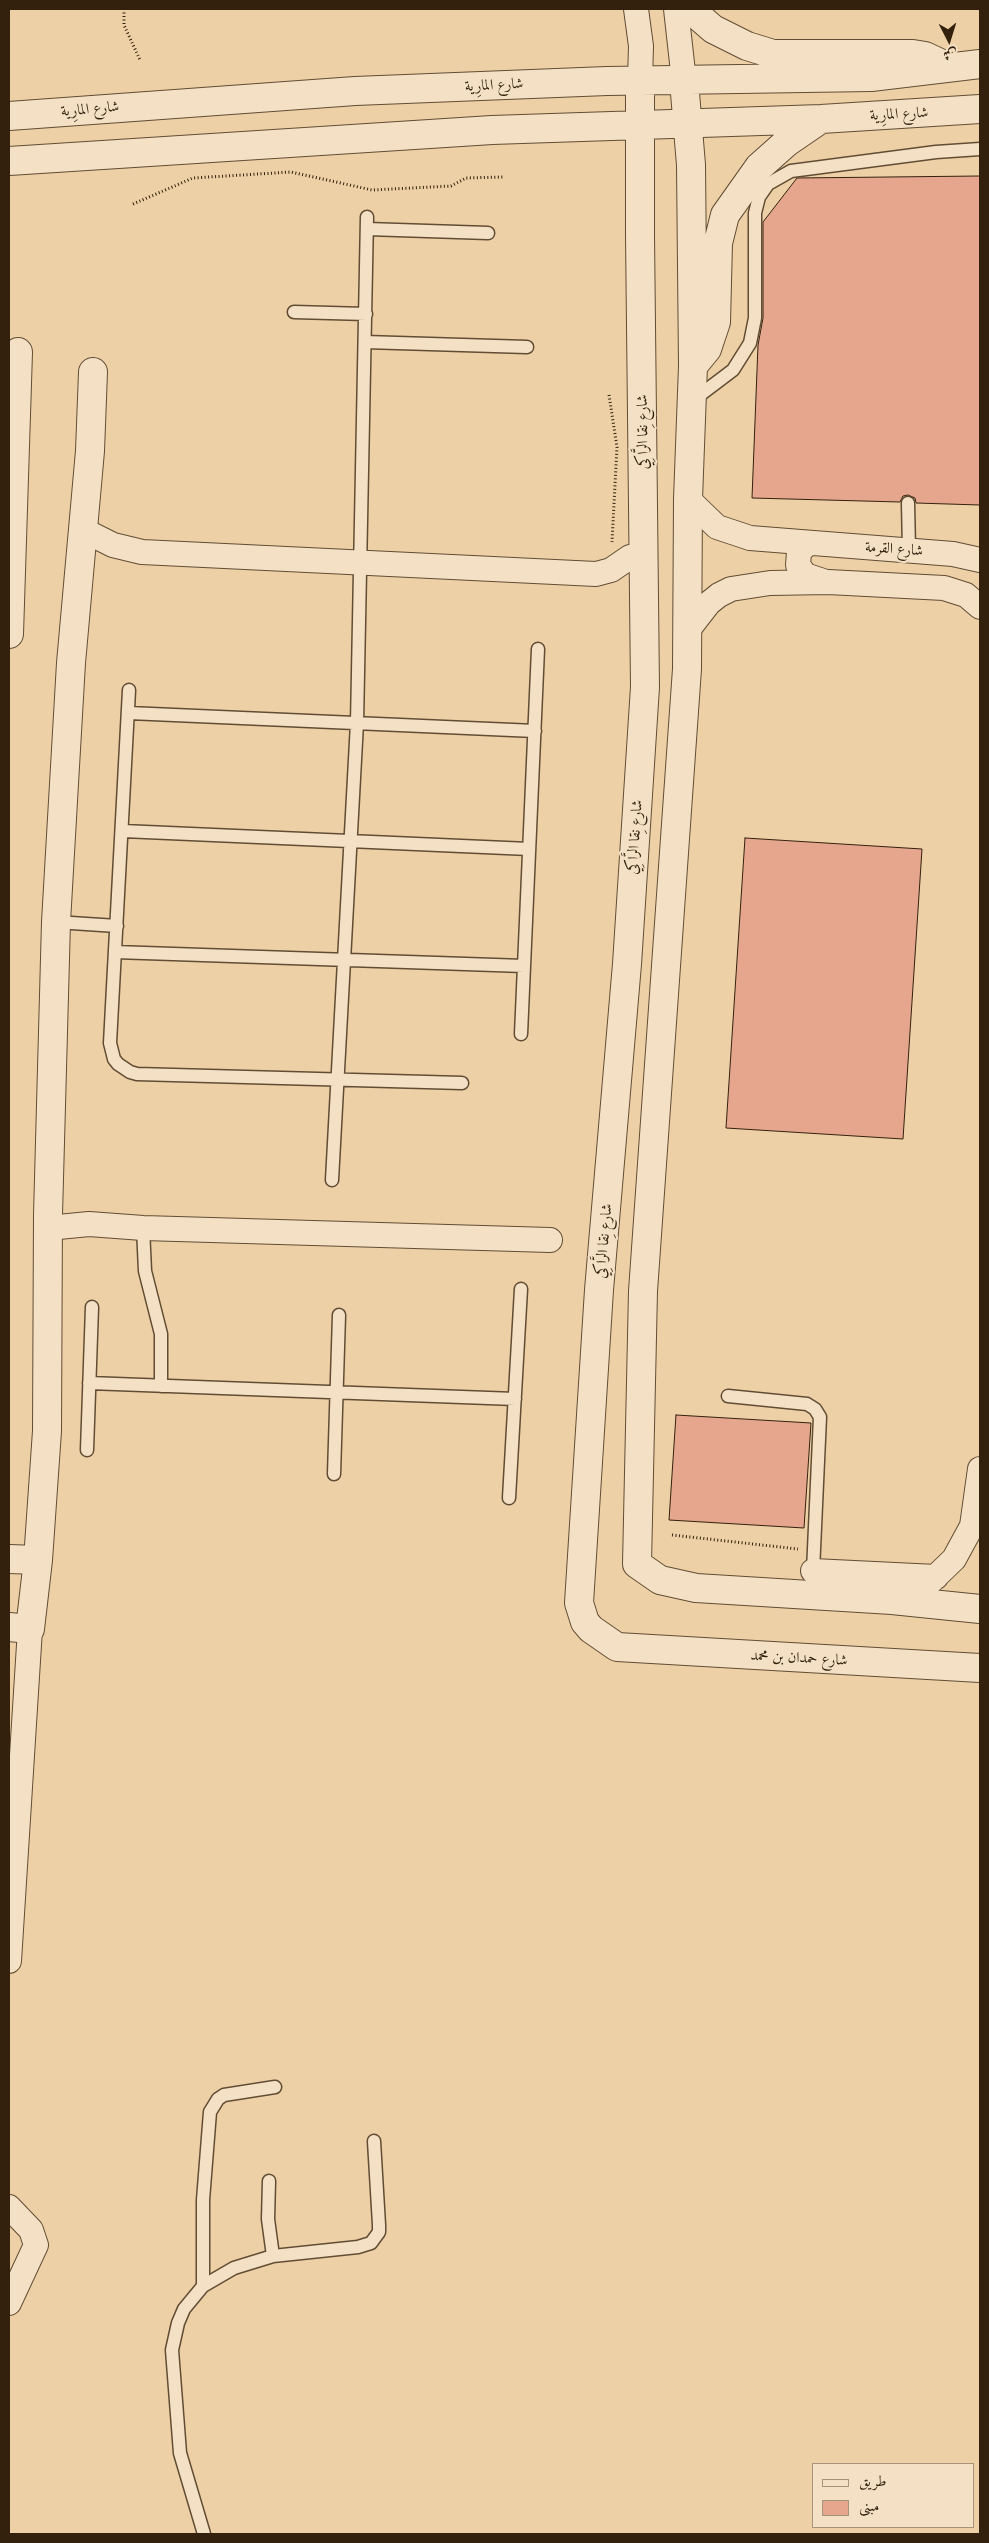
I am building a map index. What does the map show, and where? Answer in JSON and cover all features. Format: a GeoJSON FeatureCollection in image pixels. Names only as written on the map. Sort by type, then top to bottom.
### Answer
{"type":"FeatureCollection","features":[{"type":"Feature","properties":{"kind":"street","name":"شارع نِقا الرَّاكِي"},"geometry":{"type":"LineString","coordinates":[[617,1647],[598,1635],[585,1622],[578,1594],[599,1299],[627,964],[645,687],[640,124],[641,37],[636,9]]}},
{"type":"Feature","properties":{"kind":"street"},"geometry":{"type":"LineString","coordinates":[[676,9],[691,164],[693,366],[688,498],[687,679],[643,1291],[637,1564],[660,1580],[696,1588],[892,1600],[980,1609]]}},
{"type":"Feature","properties":{"kind":"street"},"geometry":{"type":"LineString","coordinates":[[690,9],[713,29],[747,46],[773,54],[913,54],[936,60],[947,68]]}},
{"type":"Feature","properties":{"kind":"street","name":"شارع المارِية"},"geometry":{"type":"LineString","coordinates":[[9,116],[355,91],[640,80],[684,81],[871,77],[980,64]]}},
{"type":"Feature","properties":{"kind":"street","name":"شارع المارِية"},"geometry":{"type":"LineString","coordinates":[[9,161],[492,130],[821,119],[980,110]]}},
{"type":"Feature","properties":{"kind":"street"},"geometry":{"type":"LineString","coordinates":[[693,366],[708,350],[716,322],[718,243],[725,215],[759,167],[786,143],[821,119]]}},
{"type":"Feature","properties":{"kind":"street"},"geometry":{"type":"LineString","coordinates":[[9,634],[18,352]]}},
{"type":"Feature","properties":{"kind":"street"},"geometry":{"type":"LineString","coordinates":[[9,1961],[19,1628],[38,1560],[47,1423],[48,1221],[56,922],[72,664],[85,531],[92,372]]}},
{"type":"Feature","properties":{"kind":"street","name":"شارع القرمة"},"geometry":{"type":"LineString","coordinates":[[688,498],[708,520],[733,534],[750,538],[953,554],[980,560]]}},
{"type":"Feature","properties":{"kind":"street"},"geometry":{"type":"LineString","coordinates":[[85,531],[113,545],[142,552],[596,574],[611,570],[630,557],[645,554]]}},
{"type":"Feature","properties":{"kind":"street"},"geometry":{"type":"LineString","coordinates":[[808,543],[798,552],[798,565],[805,576],[828,582]]}},
{"type":"Feature","properties":{"kind":"street"},"geometry":{"type":"LineString","coordinates":[[688,630],[709,603],[731,589],[770,583],[828,582],[944,588],[966,595],[980,607]]}},
{"type":"Feature","properties":{"kind":"street"},"geometry":{"type":"LineString","coordinates":[[48,1221],[143,1228],[550,1240]]}},
{"type":"Feature","properties":{"kind":"street"},"geometry":{"type":"LineString","coordinates":[[892,1600],[910,1594],[936,1577],[954,1559],[965,1543],[972,1526],[980,1469]]}},
{"type":"Feature","properties":{"kind":"street"},"geometry":{"type":"LineString","coordinates":[[972,1526],[976,1546],[980,1552]]}},
{"type":"Feature","properties":{"kind":"street"},"geometry":{"type":"LineString","coordinates":[[9,1559],[38,1560]]}},
{"type":"Feature","properties":{"kind":"street"},"geometry":{"type":"LineString","coordinates":[[814,1561],[936,1577]]}},
{"type":"Feature","properties":{"kind":"street","name":"شارع حمدان بن محمد"},"geometry":{"type":"LineString","coordinates":[[617,1647],[980,1668]]}},
{"type":"Feature","properties":{"kind":"street"},"geometry":{"type":"LineString","coordinates":[[9,2303],[36,2245],[32,2230],[13,2215]]}},
{"type":"Feature","properties":{"kind":"lane"},"geometry":{"type":"LineString","coordinates":[[692,401],[733,370],[750,343],[755,318],[755,213],[759,197],[768,184],[791,172],[936,152],[980,149]]}},
{"type":"Feature","properties":{"kind":"lane"},"geometry":{"type":"LineString","coordinates":[[332,1180],[357,723],[362,563],[367,223],[488,233]]}},
{"type":"Feature","properties":{"kind":"lane"},"geometry":{"type":"LineString","coordinates":[[294,312],[366,314]]}},
{"type":"Feature","properties":{"kind":"lane"},"geometry":{"type":"LineString","coordinates":[[365,342],[527,347]]}},
{"type":"Feature","properties":{"kind":"lane"},"geometry":{"type":"LineString","coordinates":[[908,503],[909,550]]}},
{"type":"Feature","properties":{"kind":"lane"},"geometry":{"type":"LineString","coordinates":[[521,1034],[538,649]]}},
{"type":"Feature","properties":{"kind":"lane"},"geometry":{"type":"LineString","coordinates":[[129,690],[123,831],[110,1043],[114,1059],[124,1069],[137,1074],[462,1083]]}},
{"type":"Feature","properties":{"kind":"lane"},"geometry":{"type":"LineString","coordinates":[[129,713],[535,731]]}},
{"type":"Feature","properties":{"kind":"lane"},"geometry":{"type":"LineString","coordinates":[[123,831],[529,849]]}},
{"type":"Feature","properties":{"kind":"lane"},"geometry":{"type":"LineString","coordinates":[[56,922],[117,926]]}},
{"type":"Feature","properties":{"kind":"lane"},"geometry":{"type":"LineString","coordinates":[[115,952],[524,966]]}},
{"type":"Feature","properties":{"kind":"lane"},"geometry":{"type":"LineString","coordinates":[[143,1228],[145,1272],[161,1334],[161,1386]]}},
{"type":"Feature","properties":{"kind":"lane"},"geometry":{"type":"LineString","coordinates":[[510,1498],[521,1289]]}},
{"type":"Feature","properties":{"kind":"lane"},"geometry":{"type":"LineString","coordinates":[[87,1450],[92,1307]]}},
{"type":"Feature","properties":{"kind":"lane"},"geometry":{"type":"LineString","coordinates":[[334,1474],[339,1315]]}},
{"type":"Feature","properties":{"kind":"lane"},"geometry":{"type":"LineString","coordinates":[[89,1383],[515,1399]]}},
{"type":"Feature","properties":{"kind":"lane"},"geometry":{"type":"LineString","coordinates":[[728,1396],[807,1404],[815,1409],[820,1417],[814,1561]]}},
{"type":"Feature","properties":{"kind":"lane"},"geometry":{"type":"LineString","coordinates":[[204,2286],[203,2200],[210,2112],[218,2099],[231,2092],[275,2087]]}},
{"type":"Feature","properties":{"kind":"lane"},"geometry":{"type":"LineString","coordinates":[[204,2534],[180,2453],[172,2350],[178,2323],[184,2309],[204,2286],[234,2268],[273,2256],[365,2246],[376,2238],[379,2225],[374,2141]]}},
{"type":"Feature","properties":{"kind":"lane"},"geometry":{"type":"LineString","coordinates":[[270,2182],[268,2219],[273,2256]]}},
{"type":"Feature","properties":{"kind":"path"},"geometry":{"type":"LineString","coordinates":[[124,9],[124,26],[140,60]]}},
{"type":"Feature","properties":{"kind":"path"},"geometry":{"type":"LineString","coordinates":[[133,204],[193,178],[291,172],[372,190],[450,186],[466,178],[504,176]]}},
{"type":"Feature","properties":{"kind":"path"},"geometry":{"type":"LineString","coordinates":[[609,395],[617,447],[611,570]]}},
{"type":"Feature","properties":{"kind":"path"},"geometry":{"type":"LineString","coordinates":[[672,1535],[814,1561]]}},
{"type":"Feature","properties":{"kind":"building"},"geometry":{"type":"Polygon","coordinates":[[[980,176],[980,505],[916,503],[915,498],[908,495],[903,496],[900,502],[752,498],[758,345],[763,318],[763,222],[797,178],[980,176]]]}},
{"type":"Feature","properties":{"kind":"building"},"geometry":{"type":"Polygon","coordinates":[[[745,838],[922,849],[903,1139],[726,1128],[745,838]]]}},
{"type":"Feature","properties":{"kind":"building"},"geometry":{"type":"Polygon","coordinates":[[[676,1415],[811,1423],[804,1528],[669,1520],[676,1415]]]}}]}
